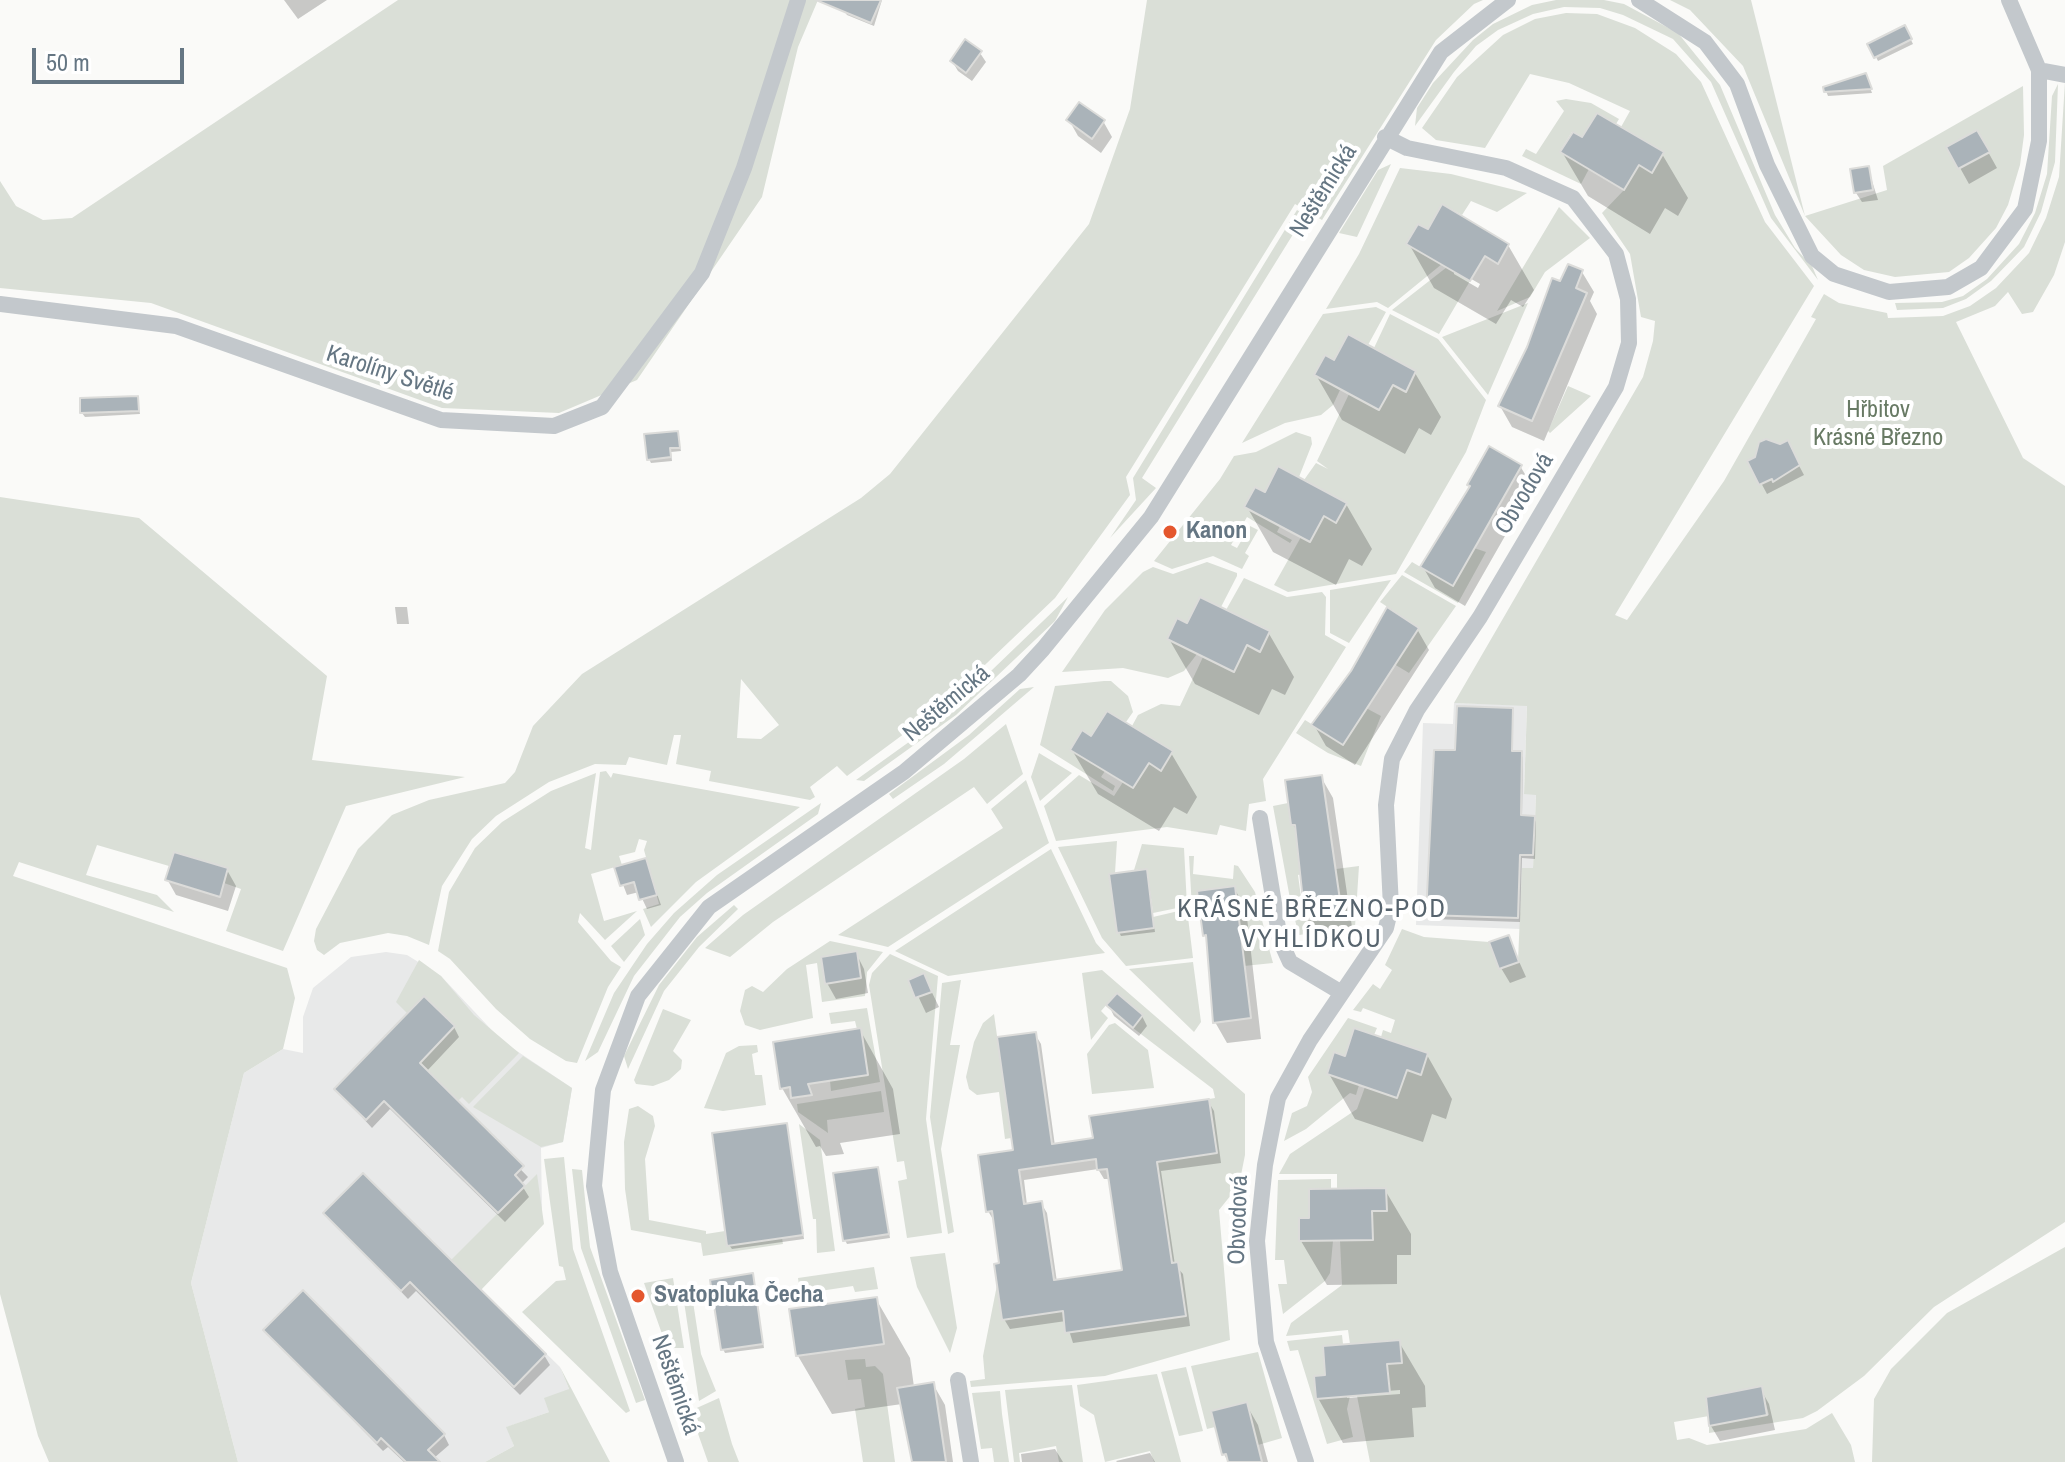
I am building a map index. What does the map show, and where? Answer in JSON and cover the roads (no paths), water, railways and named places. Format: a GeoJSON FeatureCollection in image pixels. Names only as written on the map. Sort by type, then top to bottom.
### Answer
{"type":"FeatureCollection","features":[{"type":"Feature","properties":{"kind":"street","name":"Karolíny Světlé"},"geometry":{"type":"LineString","coordinates":[[0,304],[176,326],[441,420],[554,426],[602,407],[702,273],[744,168],[798,0]]}},
{"type":"Feature","properties":{"kind":"street","name":"Neštěmická"},"geometry":{"type":"LineString","coordinates":[[676,1462],[610,1272],[594,1186],[603,1090],[638,996],[709,907],[904,772],[1019,675],[1043,649],[1151,517],[1385,137],[1441,52],[1508,0]]}},
{"type":"Feature","properties":{"kind":"street"},"geometry":{"type":"LineString","coordinates":[[1639,0],[1705,42],[1737,84],[1767,165],[1812,256],[1834,274],[1889,292],[1948,287],[1981,268],[2025,209],[2039,141],[2039,70],[2009,0]]}},
{"type":"Feature","properties":{"kind":"street"},"geometry":{"type":"LineString","coordinates":[[2039,70],[2065,75]]}},
{"type":"Feature","properties":{"kind":"street","name":"Obvodová"},"geometry":{"type":"LineString","coordinates":[[1306,1462],[1266,1342],[1257,1241],[1266,1161],[1278,1098],[1310,1040],[1376,945],[1391,907],[1386,805],[1392,759],[1417,710],[1480,617],[1616,387],[1629,343],[1628,299],[1616,254],[1573,198],[1506,168],[1407,148],[1385,137]]}},
{"type":"Feature","properties":{"kind":"street"},"geometry":{"type":"LineString","coordinates":[[1260,818],[1273,906],[1290,962],[1342,993]]}},
{"type":"Feature","properties":{"kind":"street"},"geometry":{"type":"LineString","coordinates":[[958,1380],[971,1462]]}},
{"type":"Feature","properties":{"kind":"place","name":"Kanon"},"geometry":{"type":"Point","coordinates":[1170,532]}},
{"type":"Feature","properties":{"kind":"place","name":"Svatopluka Čecha"},"geometry":{"type":"Point","coordinates":[638,1296]}},
{"type":"Feature","properties":{"kind":"district","name":"KRÁSNÉ BŘEZNO-POD VYHLÍDKOU"},"geometry":{"type":"Point","coordinates":[1312,925]}},
{"type":"Feature","properties":{"kind":"park label","name":"Hřbitov Krásné Březno"},"geometry":{"type":"Point","coordinates":[1878,425]}}]}
